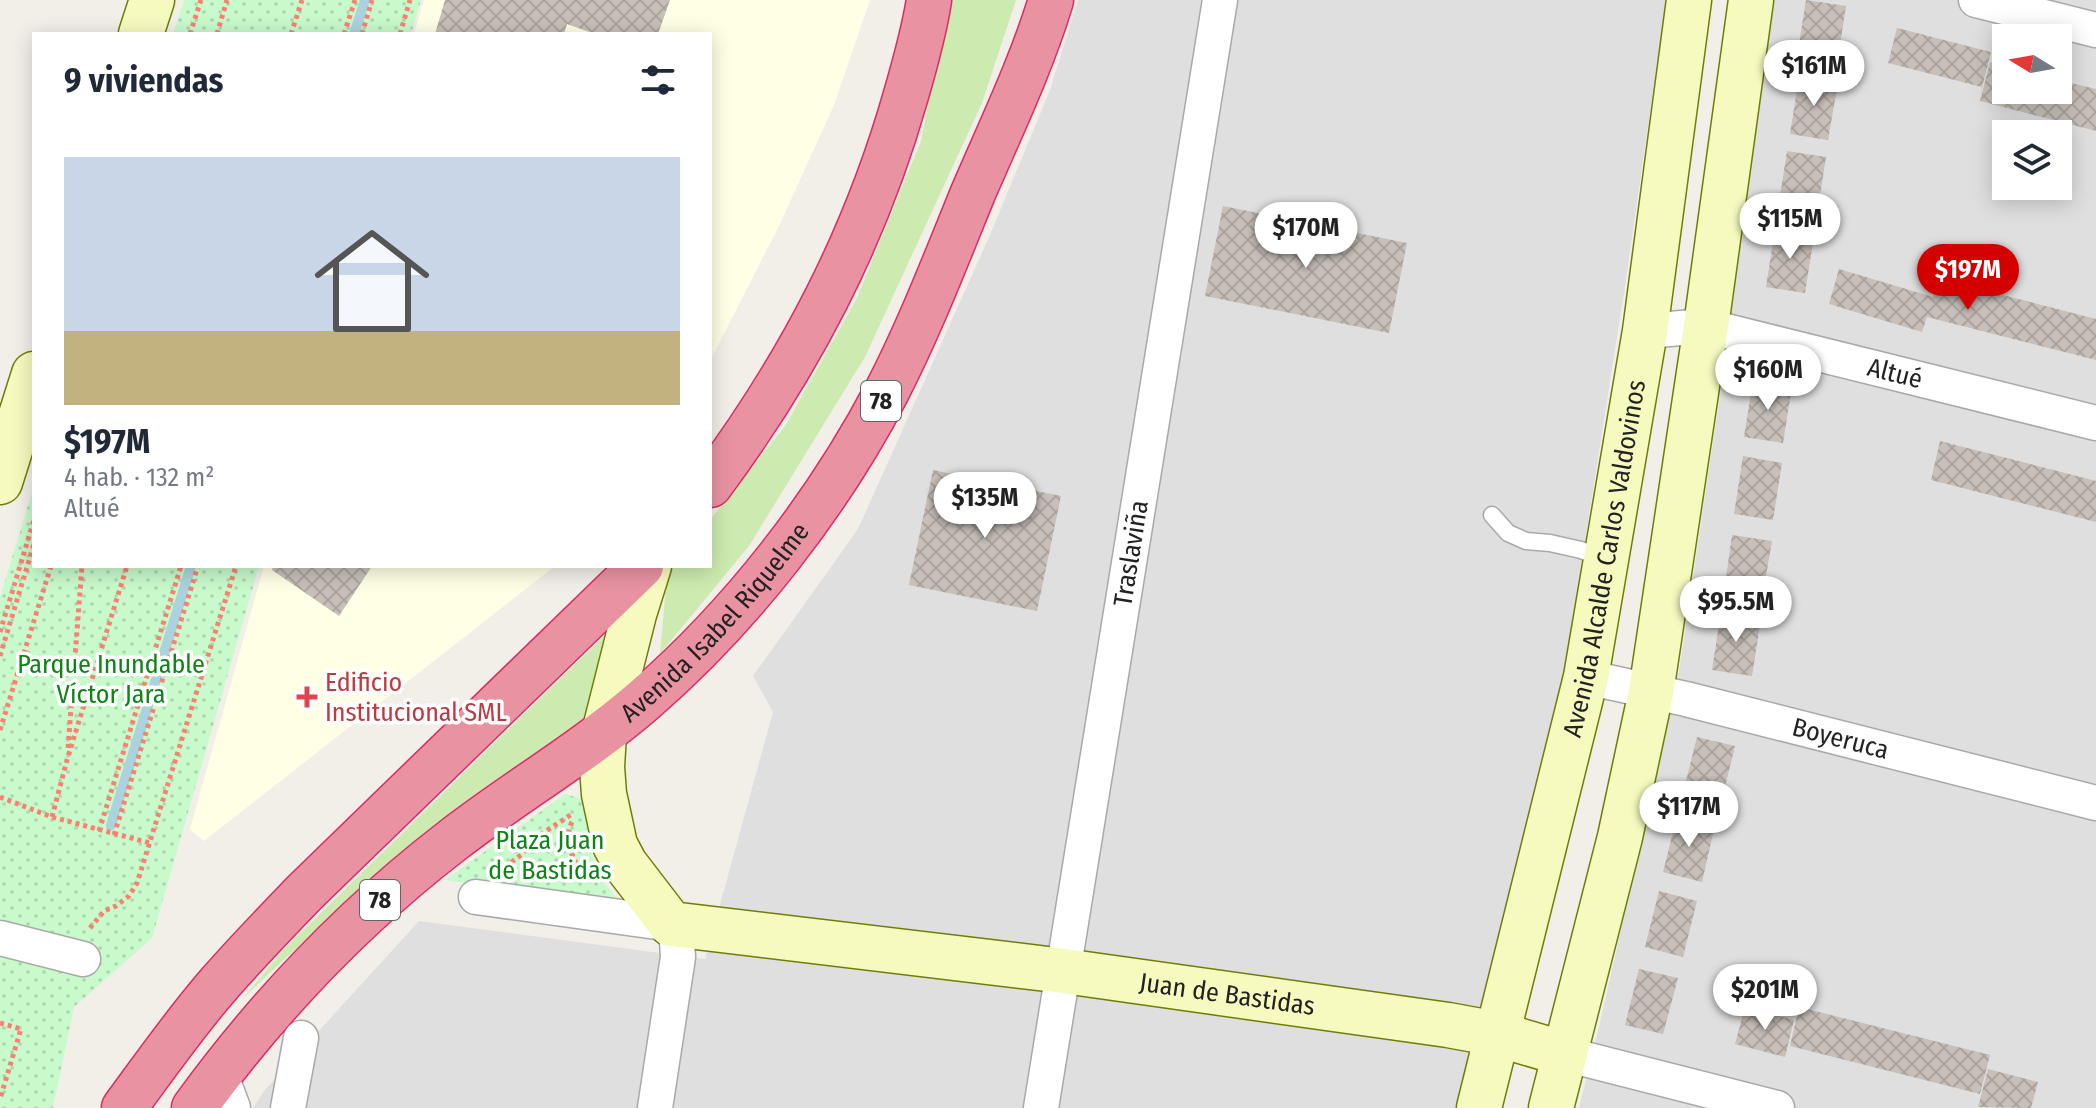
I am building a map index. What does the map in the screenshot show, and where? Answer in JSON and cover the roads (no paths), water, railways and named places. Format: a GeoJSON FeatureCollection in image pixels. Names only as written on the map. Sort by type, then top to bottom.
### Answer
{"type":"FeatureCollection","features":[{"type":"Feature","properties":{"kind":"highway"},"geometry":{"type":"LineString","coordinates":[[712,482],[750,430],[797,355],[832,290],[896,129],[929,0]]}},
{"type":"Feature","properties":{"kind":"highway","name":"Avenida Isabel Riquelme"},"geometry":{"type":"LineString","coordinates":[[194,1108],[226,1090],[292,986],[367,911],[456,837],[604,733],[666,679],[737,607],[783,551],[855,446],[886,392],[914,334],[1032,55],[1051,0]]}},
{"type":"Feature","properties":{"kind":"highway","name":"78"},"geometry":{"type":"LineString","coordinates":[[124,1108],[185,1026],[261,938],[639,568]]}},
{"type":"Feature","properties":{"kind":"main road"},"geometry":{"type":"LineString","coordinates":[[142,32],[152,0]]}},
{"type":"Feature","properties":{"kind":"main road","name":"Avenida Alcalde Carlos Valdovinos"},"geometry":{"type":"LineString","coordinates":[[1479,1108],[1586,677],[1645,331],[1689,0]]}},
{"type":"Feature","properties":{"kind":"main road"},"geometry":{"type":"LineString","coordinates":[[1551,1108],[1620,837],[1651,692],[1751,0]]}},
{"type":"Feature","properties":{"kind":"main road"},"geometry":{"type":"LineString","coordinates":[[0,482],[32,380]]}},
{"type":"Feature","properties":{"kind":"main road"},"geometry":{"type":"LineString","coordinates":[[648,568],[604,733],[602,767],[604,794],[615,845],[625,864],[671,924]]}},
{"type":"Feature","properties":{"kind":"main road","name":"Juan de Bastidas"},"geometry":{"type":"LineString","coordinates":[[671,924],[1064,971],[1459,1026],[1565,1054]]}},
{"type":"Feature","properties":{"kind":"street","name":"Traslaviña"},"geometry":{"type":"LineString","coordinates":[[1041,1108],[1220,0]]}},
{"type":"Feature","properties":{"kind":"street"},"geometry":{"type":"LineString","coordinates":[[1976,0],[2096,30]]}},
{"type":"Feature","properties":{"kind":"street","name":"Altué"},"geometry":{"type":"LineString","coordinates":[[1645,331],[1706,326],[2096,423]]}},
{"type":"Feature","properties":{"kind":"street","name":"Boyeruca"},"geometry":{"type":"LineString","coordinates":[[1586,677],[2096,803]]}},
{"type":"Feature","properties":{"kind":"street","name":"Juan de Bastidas"},"geometry":{"type":"LineString","coordinates":[[476,897],[671,924]]}},
{"type":"Feature","properties":{"kind":"street"},"geometry":{"type":"LineString","coordinates":[[655,1108],[678,957],[671,924]]}},
{"type":"Feature","properties":{"kind":"street"},"geometry":{"type":"LineString","coordinates":[[0,938],[73,956]]}},
{"type":"Feature","properties":{"kind":"street"},"geometry":{"type":"LineString","coordinates":[[288,1108],[301,1038]]}},
{"type":"Feature","properties":{"kind":"street","name":"Juan de Bastidas"},"geometry":{"type":"LineString","coordinates":[[1565,1054],[1777,1108]]}},
{"type":"Feature","properties":{"kind":"lane"},"geometry":{"type":"LineString","coordinates":[[1492,515],[1508,533],[1526,541],[1581,550],[1606,560]]}},
{"type":"Feature","properties":{"kind":"waterway"},"geometry":{"type":"LineString","coordinates":[[355,32],[365,0]]}},
{"type":"Feature","properties":{"kind":"waterway"},"geometry":{"type":"LineString","coordinates":[[111,825],[190,568]]}},
{"type":"Feature","properties":{"kind":"place","name":"Edificio Institucional SML"},"geometry":{"type":"Point","coordinates":[307,697]}},
{"type":"Feature","properties":{"kind":"park label","name":"Parque Inundable Víctor Jara"},"geometry":{"type":"Point","coordinates":[111,679]}},
{"type":"Feature","properties":{"kind":"park label","name":"Plaza Juan de Bastidas"},"geometry":{"type":"Point","coordinates":[550,855]}}]}
